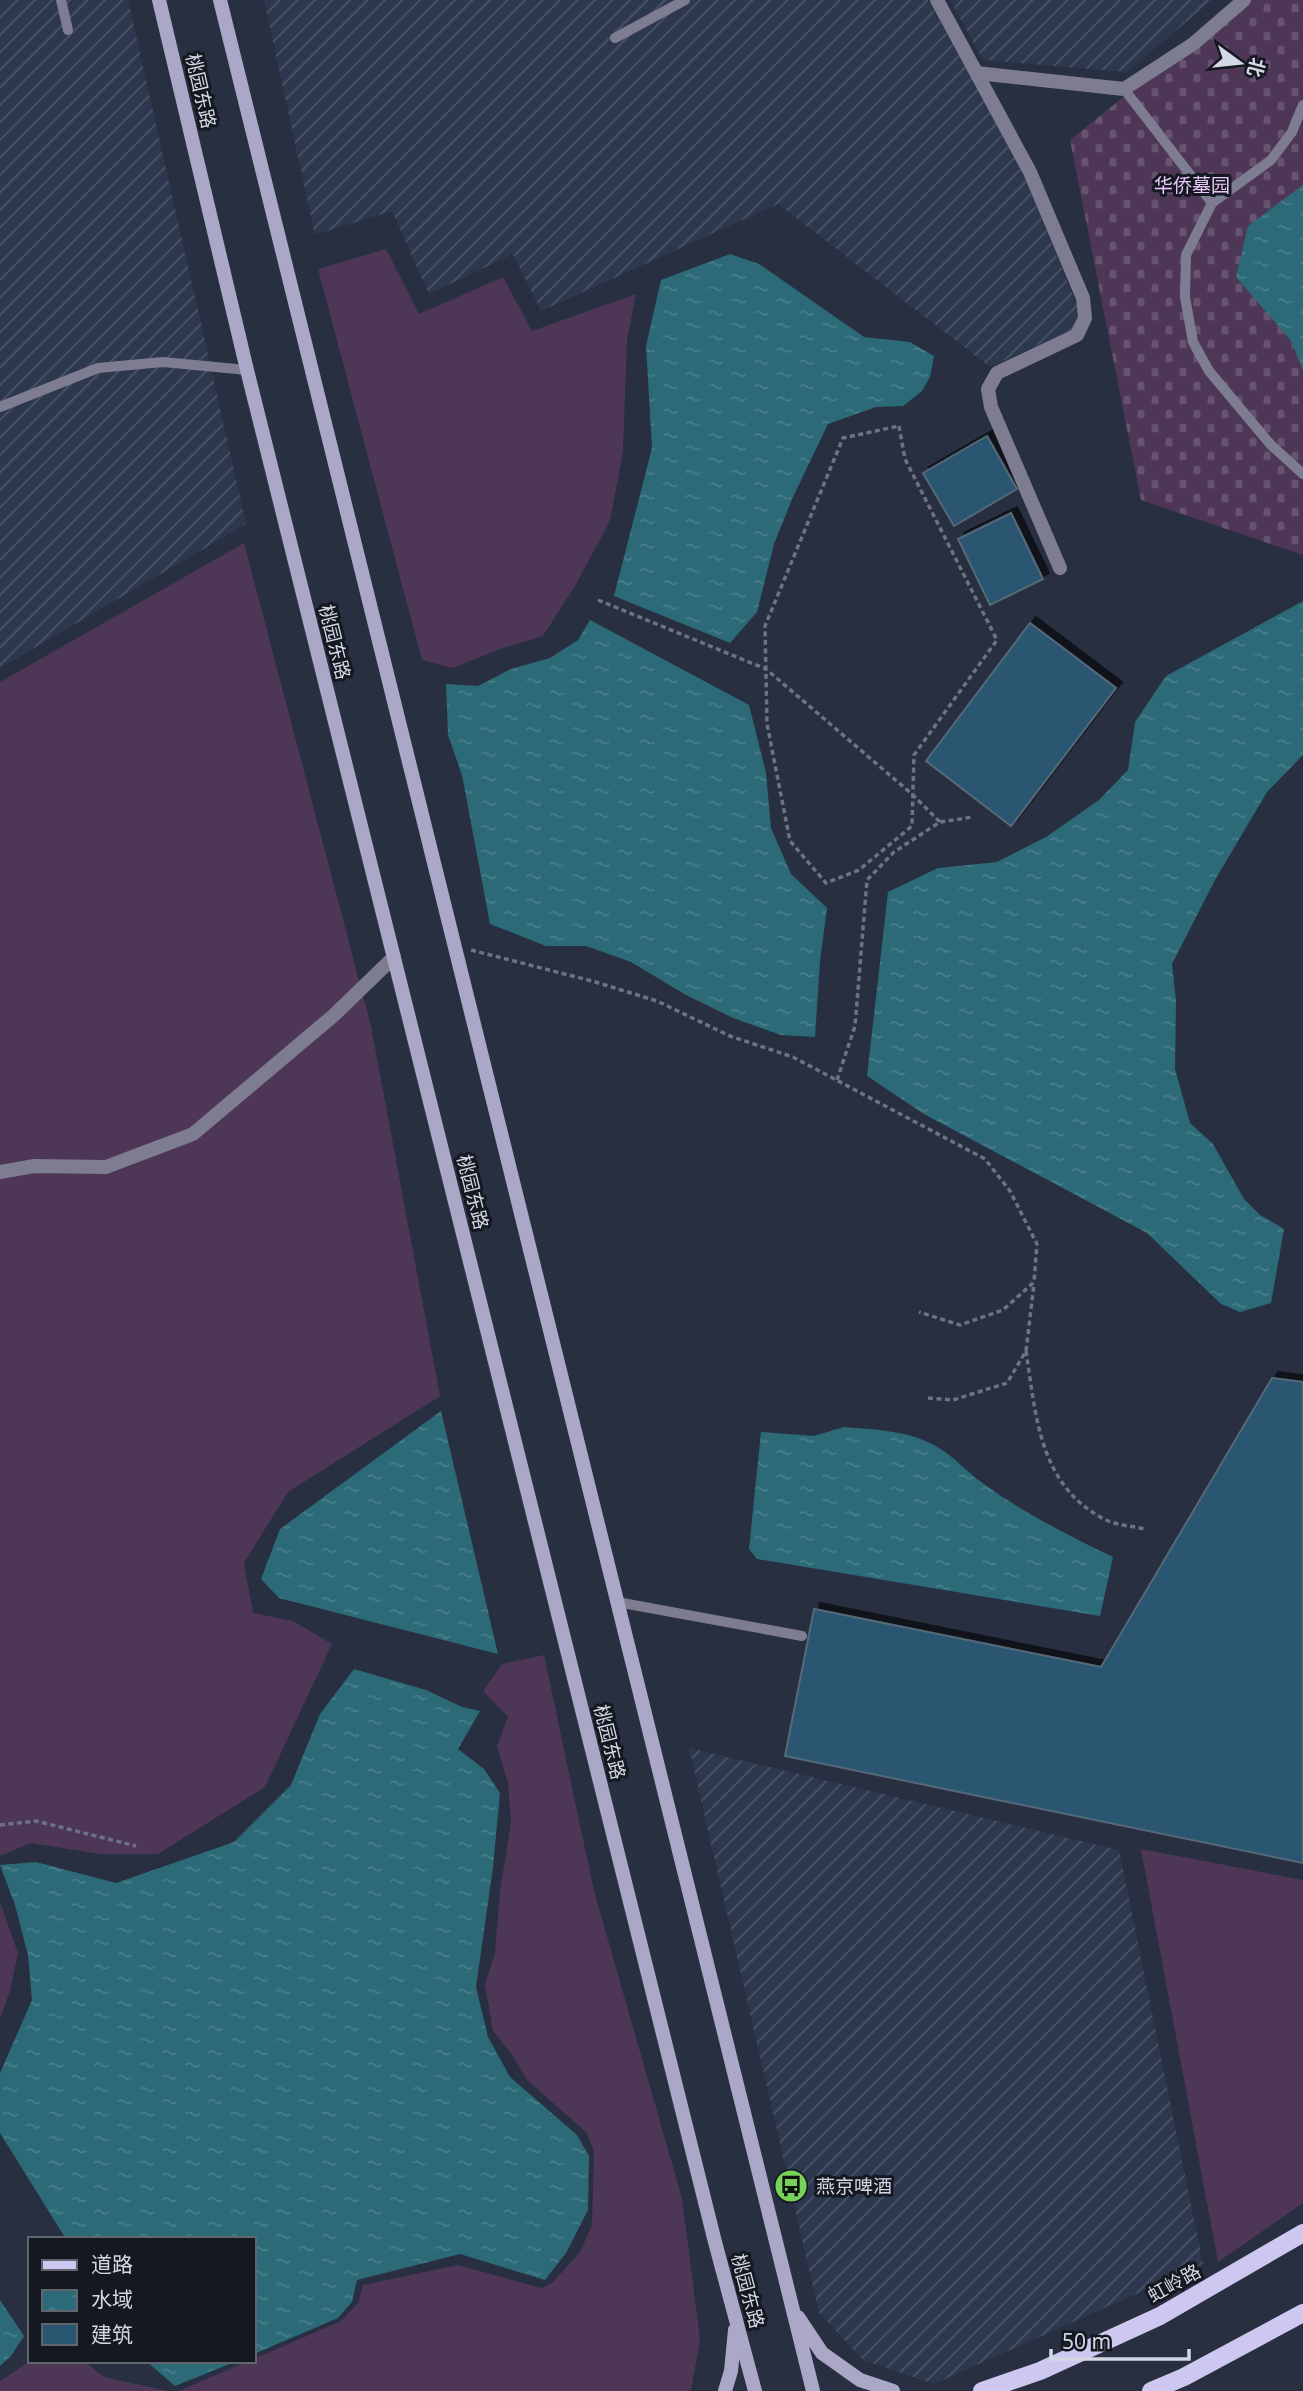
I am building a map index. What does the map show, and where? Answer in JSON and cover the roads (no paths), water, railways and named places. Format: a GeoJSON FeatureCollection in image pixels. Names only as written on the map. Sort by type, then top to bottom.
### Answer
{"type":"FeatureCollection","features":[{"type":"Feature","properties":{"kind":"main road","name":"桃园东路"},"geometry":{"type":"LineString","coordinates":[[159,0],[247,370],[755,2391]]}},
{"type":"Feature","properties":{"kind":"main road","name":"桃园东路"},"geometry":{"type":"LineString","coordinates":[[220,0],[813,2391]]}},
{"type":"Feature","properties":{"kind":"main road","name":"虹岭路"},"geometry":{"type":"LineString","coordinates":[[982,2391],[1040,2371],[1160,2316],[1303,2233]]}},
{"type":"Feature","properties":{"kind":"main road"},"geometry":{"type":"LineString","coordinates":[[792,2308],[822,2353],[860,2380],[893,2391]]}},
{"type":"Feature","properties":{"kind":"main road"},"geometry":{"type":"LineString","coordinates":[[1151,2391],[1184,2377],[1303,2313]]}},
{"type":"Feature","properties":{"kind":"main road"},"geometry":{"type":"LineString","coordinates":[[725,2391],[731,2371],[736,2318]]}},
{"type":"Feature","properties":{"kind":"street"},"geometry":{"type":"LineString","coordinates":[[937,0],[1030,172],[1083,298],[1085,318],[1077,335],[997,373],[988,388],[991,407],[1060,568]]}},
{"type":"Feature","properties":{"kind":"street"},"geometry":{"type":"LineString","coordinates":[[977,73],[1124,89],[1193,44],[1244,0]]}},
{"type":"Feature","properties":{"kind":"street"},"geometry":{"type":"LineString","coordinates":[[0,1172],[34,1166],[106,1167],[193,1134],[333,1016],[394,957]]}},
{"type":"Feature","properties":{"kind":"lane"},"geometry":{"type":"LineString","coordinates":[[61,0],[68,30]]}},
{"type":"Feature","properties":{"kind":"lane"},"geometry":{"type":"LineString","coordinates":[[615,38],[685,0]]}},
{"type":"Feature","properties":{"kind":"lane"},"geometry":{"type":"LineString","coordinates":[[1124,89],[1212,203]]}},
{"type":"Feature","properties":{"kind":"lane"},"geometry":{"type":"LineString","coordinates":[[1303,105],[1292,132],[1271,160],[1212,203],[1185,255],[1185,297],[1194,342],[1209,371],[1271,445],[1303,474]]}},
{"type":"Feature","properties":{"kind":"lane"},"geometry":{"type":"LineString","coordinates":[[0,407],[98,368],[163,362],[247,370]]}},
{"type":"Feature","properties":{"kind":"lane"},"geometry":{"type":"LineString","coordinates":[[617,1602],[802,1636]]}},
{"type":"Feature","properties":{"kind":"water"},"geometry":{"type":"Polygon","coordinates":[[[1303,185],[1303,370],[1291,341],[1236,277],[1248,226],[1303,185]]]}},
{"type":"Feature","properties":{"kind":"water"},"geometry":{"type":"Polygon","coordinates":[[[730,254],[759,264],[864,337],[910,342],[934,356],[930,377],[922,391],[903,406],[876,407],[828,424],[774,544],[757,612],[730,643],[614,596],[652,448],[646,346],[661,280],[730,254]]]}},
{"type":"Feature","properties":{"kind":"water"},"geometry":{"type":"Polygon","coordinates":[[[1303,601],[1303,755],[1267,792],[1215,880],[1172,964],[1176,1001],[1175,1069],[1190,1123],[1213,1144],[1244,1199],[1260,1215],[1284,1229],[1271,1303],[1240,1312],[1221,1304],[1147,1233],[924,1114],[867,1076],[888,892],[938,868],[997,862],[1046,837],[1099,800],[1128,770],[1135,722],[1166,676],[1303,601]]]}},
{"type":"Feature","properties":{"kind":"water"},"geometry":{"type":"Polygon","coordinates":[[[590,620],[749,705],[766,773],[771,828],[791,874],[827,908],[815,1037],[781,1035],[733,1018],[686,995],[631,962],[586,946],[546,946],[490,924],[462,775],[448,735],[446,684],[478,686],[511,669],[550,658],[578,640],[590,620]]]}},
{"type":"Feature","properties":{"kind":"water"},"geometry":{"type":"Polygon","coordinates":[[[441,1411],[498,1654],[279,1598],[261,1579],[280,1529],[441,1411]]]}},
{"type":"Feature","properties":{"kind":"water"},"geometry":{"type":"Polygon","coordinates":[[[844,1427],[893,1432],[928,1442],[1012,1503],[1113,1557],[1100,1616],[757,1559],[749,1549],[761,1432],[814,1436],[844,1427]]]}},
{"type":"Feature","properties":{"kind":"water"},"geometry":{"type":"Polygon","coordinates":[[[354,1669],[426,1690],[462,1707],[480,1711],[458,1749],[484,1769],[500,1793],[493,1867],[476,1987],[488,2037],[510,2077],[577,2135],[589,2156],[588,2210],[566,2253],[545,2280],[460,2254],[357,2280],[352,2302],[338,2318],[256,2353],[256,2237],[65,2237],[0,2133],[0,2073],[32,2000],[28,1955],[15,1905],[0,1865],[36,1862],[116,1883],[234,1842],[291,1785],[320,1714],[354,1669]]]}},
{"type":"Feature","properties":{"kind":"water"},"geometry":{"type":"Polygon","coordinates":[[[0,2300],[24,2336],[11,2356],[0,2366],[0,2300]]]}},
{"type":"Feature","properties":{"kind":"water"},"geometry":{"type":"Polygon","coordinates":[[[148,2363],[232,2363],[175,2386],[148,2363]]]}},
{"type":"Feature","properties":{"kind":"place","name":"燕京啤酒"},"geometry":{"type":"Point","coordinates":[791,2186]}},
{"type":"Feature","properties":{"kind":"park label","name":"华侨墓园"},"geometry":{"type":"Point","coordinates":[1192,185]}}]}
